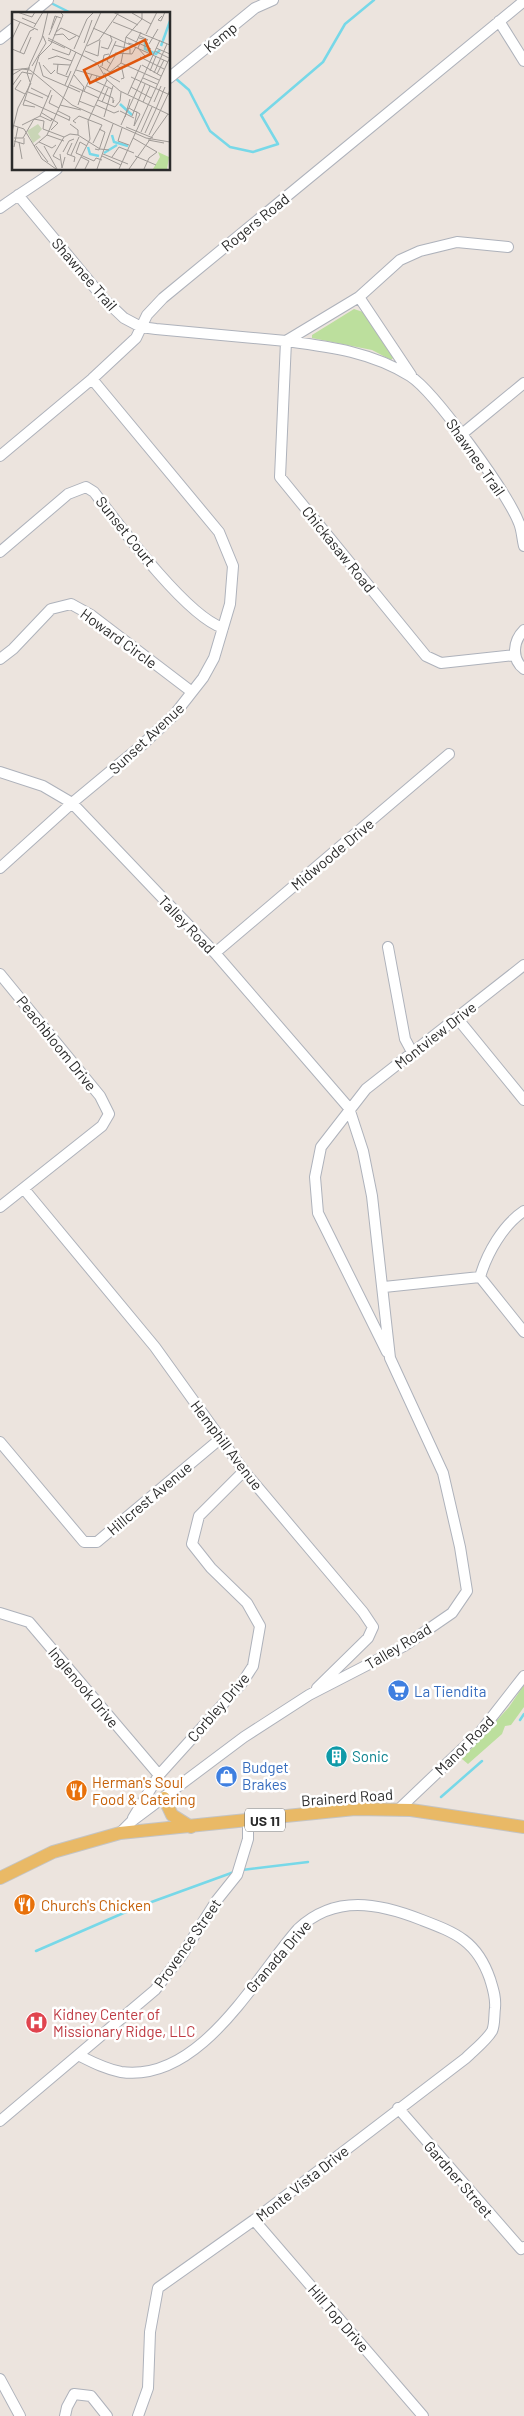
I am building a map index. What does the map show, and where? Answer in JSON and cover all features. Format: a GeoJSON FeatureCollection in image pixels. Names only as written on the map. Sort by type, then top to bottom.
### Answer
{"type":"FeatureCollection","features":[{"type":"Feature","properties":{"kind":"main road"},"geometry":{"type":"LineString","coordinates":[[164,1798],[172,1815],[191,1827]]}},
{"type":"Feature","properties":{"kind":"main road","name":"Brainerd Road"},"geometry":{"type":"LineString","coordinates":[[0,1878],[54,1852],[120,1833],[248,1822],[355,1809],[399,1809],[524,1827]]}},
{"type":"Feature","properties":{"kind":"street"},"geometry":{"type":"LineString","coordinates":[[33,12],[48,0]]}},
{"type":"Feature","properties":{"kind":"street","name":"Kemp"},"geometry":{"type":"LineString","coordinates":[[170,77],[255,8],[273,0]]}},
{"type":"Feature","properties":{"kind":"street","name":"Rogers Road"},"geometry":{"type":"LineString","coordinates":[[0,456],[92,379],[136,338],[147,316],[164,298],[524,1]]}},
{"type":"Feature","properties":{"kind":"street"},"geometry":{"type":"LineString","coordinates":[[499,21],[524,61]]}},
{"type":"Feature","properties":{"kind":"street"},"geometry":{"type":"LineString","coordinates":[[0,39],[12,30]]}},
{"type":"Feature","properties":{"kind":"street"},"geometry":{"type":"LineString","coordinates":[[0,208],[56,170]]}},
{"type":"Feature","properties":{"kind":"street","name":"Shawnee Trail"},"geometry":{"type":"LineString","coordinates":[[18,195],[104,299],[124,318],[141,327],[342,348],[376,358],[412,377]]}},
{"type":"Feature","properties":{"kind":"street"},"geometry":{"type":"LineString","coordinates":[[286,341],[359,297],[400,260],[420,251],[457,242],[508,247]]}},
{"type":"Feature","properties":{"kind":"street","name":"Shawnee Trail"},"geometry":{"type":"LineString","coordinates":[[359,297],[412,377],[462,434],[519,523],[524,546]]}},
{"type":"Feature","properties":{"kind":"street","name":"Chickasaw Road"},"geometry":{"type":"LineString","coordinates":[[286,341],[280,477],[426,656],[441,663],[515,655]]}},
{"type":"Feature","properties":{"kind":"street","name":"Sunset Avenue"},"geometry":{"type":"LineString","coordinates":[[0,868],[174,715],[192,692],[214,658],[230,604],[233,566],[218,532],[92,379]]}},
{"type":"Feature","properties":{"kind":"street"},"geometry":{"type":"LineString","coordinates":[[462,434],[524,383]]}},
{"type":"Feature","properties":{"kind":"street","name":"Sunset Court"},"geometry":{"type":"LineString","coordinates":[[0,552],[68,494],[86,487],[94,492],[167,582],[202,615],[216,626],[223,628]]}},
{"type":"Feature","properties":{"kind":"street","name":"Howard Circle"},"geometry":{"type":"LineString","coordinates":[[0,659],[14,649],[51,609],[71,604],[91,615],[192,692]]}},
{"type":"Feature","properties":{"kind":"street"},"geometry":{"type":"LineString","coordinates":[[524,630],[519,634],[514,645],[515,655],[524,670]]}},
{"type":"Feature","properties":{"kind":"street","name":"Midwoode Drive"},"geometry":{"type":"LineString","coordinates":[[215,954],[449,754]]}},
{"type":"Feature","properties":{"kind":"street","name":"Talley Road"},"geometry":{"type":"LineString","coordinates":[[0,772],[43,786],[72,804],[215,954],[350,1108],[363,1151],[372,1196],[384,1287],[390,1358]]}},
{"type":"Feature","properties":{"kind":"street"},"geometry":{"type":"LineString","coordinates":[[388,948],[405,1039],[412,1052]]}},
{"type":"Feature","properties":{"kind":"street","name":"Montview Drive"},"geometry":{"type":"LineString","coordinates":[[350,1108],[366,1089],[524,965]]}},
{"type":"Feature","properties":{"kind":"street","name":"Peachbloom Drive"},"geometry":{"type":"LineString","coordinates":[[0,974],[100,1096],[109,1114],[102,1126],[24,1188]]}},
{"type":"Feature","properties":{"kind":"street"},"geometry":{"type":"LineString","coordinates":[[457,1018],[524,1100]]}},
{"type":"Feature","properties":{"kind":"street","name":"Talley Road"},"geometry":{"type":"LineString","coordinates":[[120,1833],[132,1821],[244,1737],[309,1695],[404,1646],[452,1613],[467,1591],[460,1547],[443,1473],[390,1358],[318,1213],[315,1177],[321,1147],[350,1108]]}},
{"type":"Feature","properties":{"kind":"street"},"geometry":{"type":"LineString","coordinates":[[0,1205],[24,1188]]}},
{"type":"Feature","properties":{"kind":"street","name":"Hemphill Avenue"},"geometry":{"type":"LineString","coordinates":[[24,1188],[155,1347],[244,1471],[363,1612],[373,1627],[368,1638],[309,1695]]}},
{"type":"Feature","properties":{"kind":"street"},"geometry":{"type":"LineString","coordinates":[[480,1277],[485,1258],[514,1218],[524,1211]]}},
{"type":"Feature","properties":{"kind":"street"},"geometry":{"type":"LineString","coordinates":[[384,1287],[480,1277]]}},
{"type":"Feature","properties":{"kind":"street"},"geometry":{"type":"LineString","coordinates":[[480,1277],[524,1332]]}},
{"type":"Feature","properties":{"kind":"street","name":"Hillcrest Avenue"},"geometry":{"type":"LineString","coordinates":[[0,1442],[84,1542],[97,1542],[220,1439]]}},
{"type":"Feature","properties":{"kind":"street","name":"Corbley Drive"},"geometry":{"type":"LineString","coordinates":[[132,1821],[159,1774],[242,1683],[254,1666],[260,1626],[247,1603],[211,1568],[192,1544],[199,1516],[244,1471]]}},
{"type":"Feature","properties":{"kind":"street","name":"Inglenook Drive"},"geometry":{"type":"LineString","coordinates":[[0,1613],[29,1622],[159,1774]]}},
{"type":"Feature","properties":{"kind":"street","name":"Manor Road"},"geometry":{"type":"LineString","coordinates":[[399,1809],[481,1731],[524,1676]]}},
{"type":"Feature","properties":{"kind":"street","name":"Provence Street"},"geometry":{"type":"LineString","coordinates":[[0,2121],[154,1990],[182,1955],[217,1900],[239,1870],[248,1839],[248,1822]]}},
{"type":"Feature","properties":{"kind":"street","name":"Granada Drive"},"geometry":{"type":"LineString","coordinates":[[78,2055],[102,2067],[122,2072],[143,2072],[166,2065],[196,2050],[224,2022],[298,1929],[310,1917],[346,1905],[369,1904],[393,1908],[454,1932],[476,1950],[486,1968]]}},
{"type":"Feature","properties":{"kind":"street","name":"Monte Vista Drive"},"geometry":{"type":"LineString","coordinates":[[138,2416],[148,2388],[150,2332],[158,2288],[254,2220],[398,2108],[466,2058],[493,2030],[496,1997],[486,1968]]}},
{"type":"Feature","properties":{"kind":"street","name":"Gardner Street"},"geometry":{"type":"LineString","coordinates":[[398,2108],[522,2248]]}},
{"type":"Feature","properties":{"kind":"street","name":"Hill Top Drive"},"geometry":{"type":"LineString","coordinates":[[254,2220],[423,2416]]}},
{"type":"Feature","properties":{"kind":"street"},"geometry":{"type":"LineString","coordinates":[[0,2379],[20,2416]]}},
{"type":"Feature","properties":{"kind":"street"},"geometry":{"type":"LineString","coordinates":[[65,2416],[67,2406],[74,2394],[91,2396],[107,2416]]}},
{"type":"Feature","properties":{"kind":"green space"},"geometry":{"type":"Polygon","coordinates":[[[354,309],[363,312],[394,357],[391,360],[372,350],[312,338],[312,335],[354,309]]]}},
{"type":"Feature","properties":{"kind":"green space"},"geometry":{"type":"Polygon","coordinates":[[[524,1685],[524,1707],[511,1725],[505,1726],[502,1734],[468,1764],[462,1759],[509,1707],[524,1685]]]}},
{"type":"Feature","properties":{"kind":"waterway"},"geometry":{"type":"LineString","coordinates":[[174,77],[189,90],[210,131],[230,147],[253,152],[278,144],[261,115],[323,62],[345,24],[374,0]]}},
{"type":"Feature","properties":{"kind":"waterway"},"geometry":{"type":"LineString","coordinates":[[49,2],[69,12]]}},
{"type":"Feature","properties":{"kind":"waterway"},"geometry":{"type":"LineString","coordinates":[[520,1720],[524,1714]]}},
{"type":"Feature","properties":{"kind":"waterway"},"geometry":{"type":"LineString","coordinates":[[441,1797],[482,1761]]}},
{"type":"Feature","properties":{"kind":"waterway"},"geometry":{"type":"LineString","coordinates":[[242,1870],[308,1862]]}},
{"type":"Feature","properties":{"kind":"waterway"},"geometry":{"type":"LineString","coordinates":[[36,1951],[135,1908],[234,1872]]}},
{"type":"Feature","properties":{"kind":"place","name":"La Tiendita"},"geometry":{"type":"Point","coordinates":[398,1691]}},
{"type":"Feature","properties":{"kind":"place","name":"Sonic"},"geometry":{"type":"Point","coordinates":[336,1756]}},
{"type":"Feature","properties":{"kind":"place","name":"Budget Brakes"},"geometry":{"type":"Point","coordinates":[226,1776]}},
{"type":"Feature","properties":{"kind":"place","name":"Herman's Soul Food & Catering"},"geometry":{"type":"Point","coordinates":[76,1791]}},
{"type":"Feature","properties":{"kind":"place","name":"Church's Chicken"},"geometry":{"type":"Point","coordinates":[25,1905]}},
{"type":"Feature","properties":{"kind":"place","name":"Kidney Center of Missionary Ridge, LLC"},"geometry":{"type":"Point","coordinates":[37,2023]}}]}
